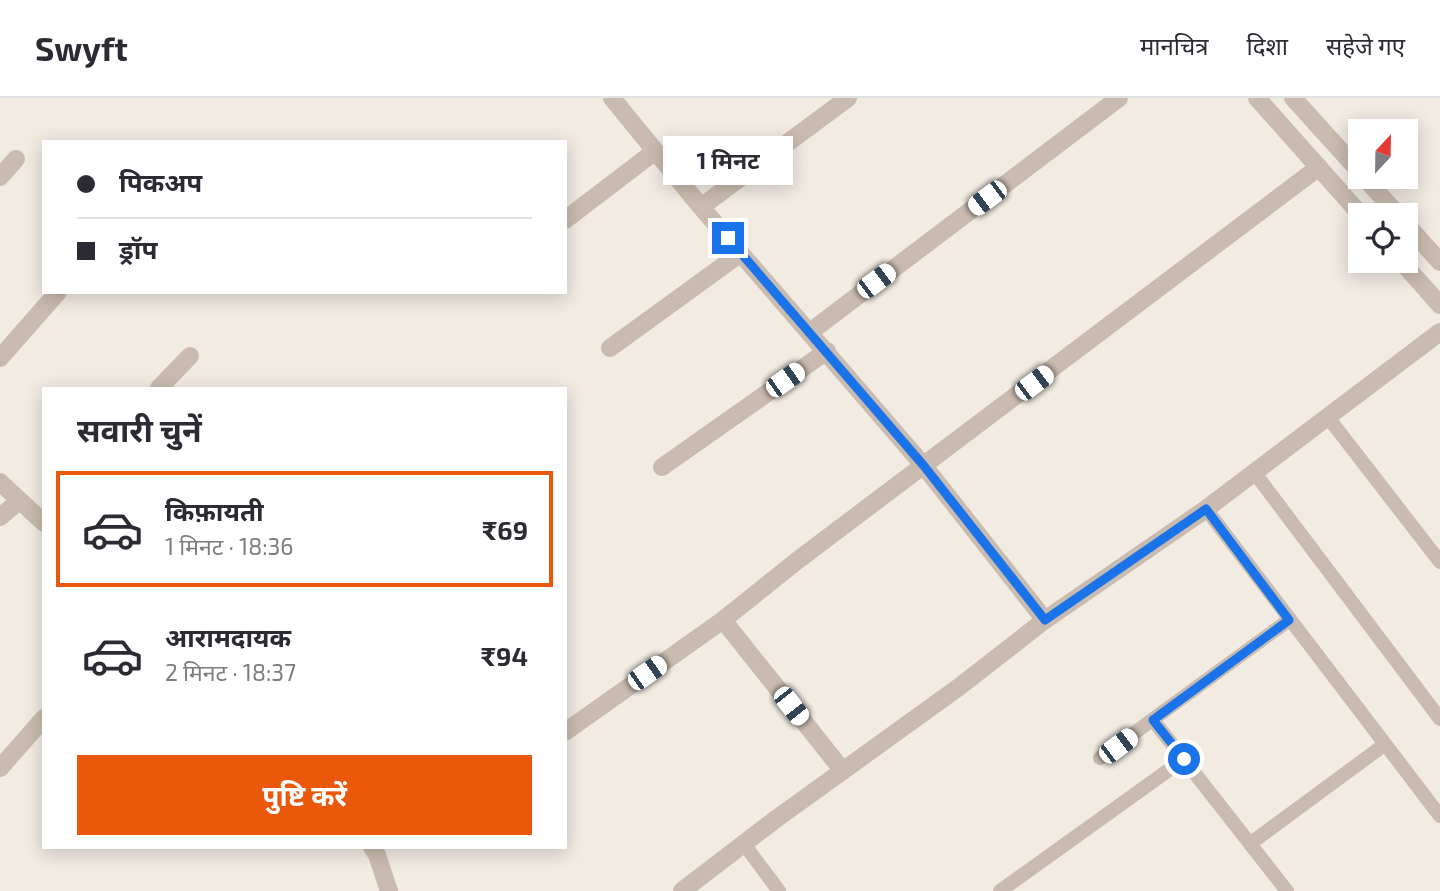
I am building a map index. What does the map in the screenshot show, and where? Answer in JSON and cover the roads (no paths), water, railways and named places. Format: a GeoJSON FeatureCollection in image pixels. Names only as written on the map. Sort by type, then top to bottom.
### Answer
{"type":"FeatureCollection","features":[{"type":"Feature","properties":{"kind":"street"},"geometry":{"type":"LineString","coordinates":[[612,98],[701,208],[924,466],[1045,620]]}},
{"type":"Feature","properties":{"kind":"street"},"geometry":{"type":"LineString","coordinates":[[701,208],[848,98]]}},
{"type":"Feature","properties":{"kind":"street"},"geometry":{"type":"LineString","coordinates":[[810,331],[1119,98]]}},
{"type":"Feature","properties":{"kind":"street"},"geometry":{"type":"LineString","coordinates":[[1257,98],[1351,203]]}},
{"type":"Feature","properties":{"kind":"street"},"geometry":{"type":"LineString","coordinates":[[1293,98],[1348,159]]}},
{"type":"Feature","properties":{"kind":"street"},"geometry":{"type":"LineString","coordinates":[[567,218],[654,152]]}},
{"type":"Feature","properties":{"kind":"street"},"geometry":{"type":"LineString","coordinates":[[0,177],[16,159]]}},
{"type":"Feature","properties":{"kind":"street"},"geometry":{"type":"LineString","coordinates":[[567,731],[723,620],[798,560],[1320,167]]}},
{"type":"Feature","properties":{"kind":"street"},"geometry":{"type":"LineString","coordinates":[[1375,189],[1387,203]]}},
{"type":"Feature","properties":{"kind":"street"},"geometry":{"type":"LineString","coordinates":[[1418,237],[1440,262]]}},
{"type":"Feature","properties":{"kind":"street"},"geometry":{"type":"LineString","coordinates":[[610,348],[741,253]]}},
{"type":"Feature","properties":{"kind":"street"},"geometry":{"type":"LineString","coordinates":[[1412,273],[1440,305]]}},
{"type":"Feature","properties":{"kind":"street"},"geometry":{"type":"LineString","coordinates":[[0,358],[56,294]]}},
{"type":"Feature","properties":{"kind":"street"},"geometry":{"type":"LineString","coordinates":[[682,891],[959,687],[1045,620],[1206,509],[1440,332]]}},
{"type":"Feature","properties":{"kind":"street"},"geometry":{"type":"LineString","coordinates":[[662,467],[827,351]]}},
{"type":"Feature","properties":{"kind":"street"},"geometry":{"type":"LineString","coordinates":[[160,387],[190,356]]}},
{"type":"Feature","properties":{"kind":"street"},"geometry":{"type":"LineString","coordinates":[[0,482],[19,501],[41,516]]}},
{"type":"Feature","properties":{"kind":"street"},"geometry":{"type":"LineString","coordinates":[[0,517],[19,501]]}},
{"type":"Feature","properties":{"kind":"street"},"geometry":{"type":"LineString","coordinates":[[723,620],[843,771]]}},
{"type":"Feature","properties":{"kind":"street"},"geometry":{"type":"LineString","coordinates":[[0,768],[42,720]]}},
{"type":"Feature","properties":{"kind":"street"},"geometry":{"type":"LineString","coordinates":[[373,849],[389,891]]}},
{"type":"Feature","properties":{"kind":"lane"},"geometry":{"type":"LineString","coordinates":[[1327,416],[1440,562]]}},
{"type":"Feature","properties":{"kind":"lane"},"geometry":{"type":"LineString","coordinates":[[1254,472],[1440,719]]}},
{"type":"Feature","properties":{"kind":"lane"},"geometry":{"type":"LineString","coordinates":[[1206,509],[1440,816]]}},
{"type":"Feature","properties":{"kind":"lane"},"geometry":{"type":"LineString","coordinates":[[1100,758],[1289,620]]}},
{"type":"Feature","properties":{"kind":"lane"},"geometry":{"type":"LineString","coordinates":[[1153,720],[1287,891]]}},
{"type":"Feature","properties":{"kind":"lane"},"geometry":{"type":"LineString","coordinates":[[1251,843],[1384,745]]}},
{"type":"Feature","properties":{"kind":"lane"},"geometry":{"type":"LineString","coordinates":[[1000,891],[1184,759]]}},
{"type":"Feature","properties":{"kind":"lane"},"geometry":{"type":"LineString","coordinates":[[744,844],[779,891]]}}]}
